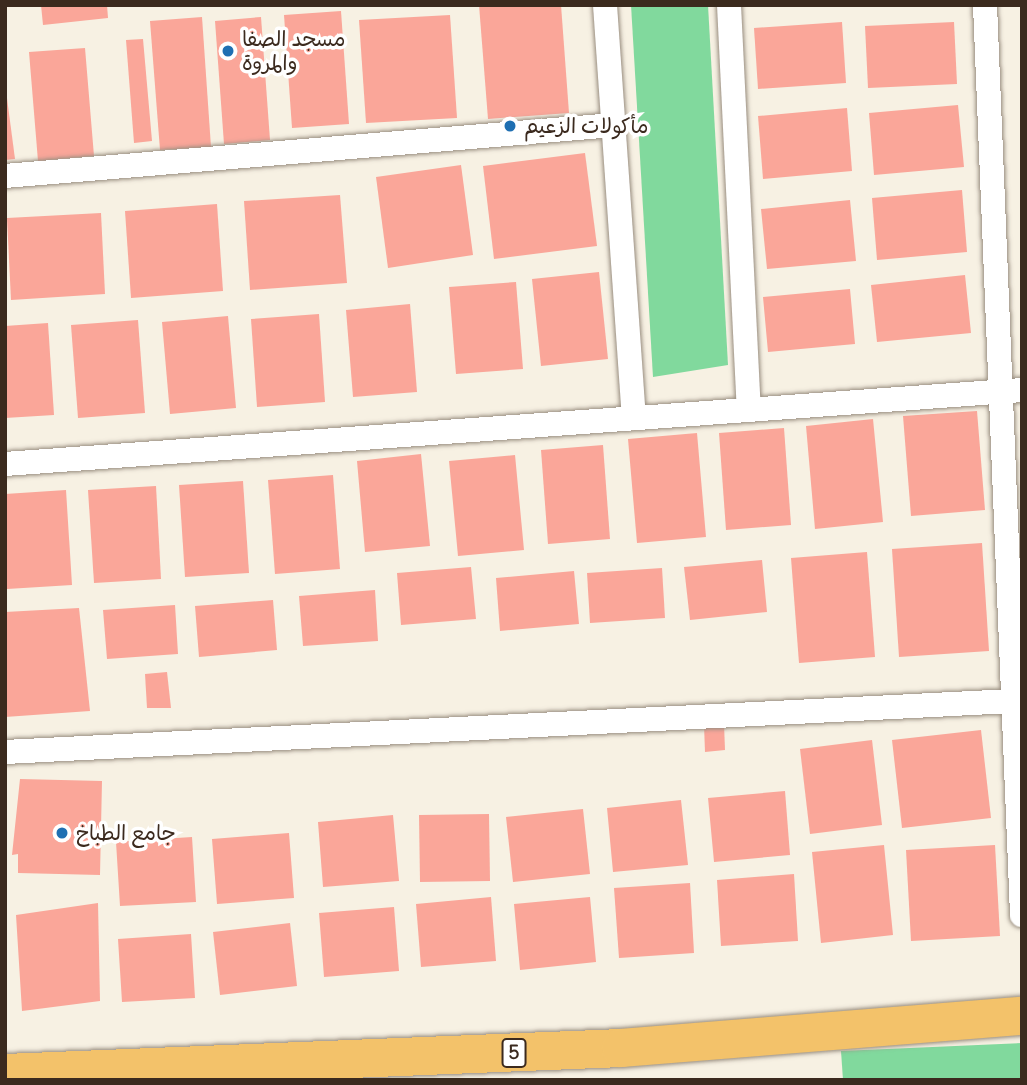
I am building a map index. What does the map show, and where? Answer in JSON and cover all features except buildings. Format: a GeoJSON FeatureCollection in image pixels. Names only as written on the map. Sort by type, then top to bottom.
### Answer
{"type":"FeatureCollection","features":[{"type":"Feature","properties":{"kind":"highway","name":"5"},"geometry":{"type":"LineString","coordinates":[[5,1073],[621,1048],[1022,1016]]}},
{"type":"Feature","properties":{"kind":"highway","name":"5"},"geometry":{"type":"LineString","coordinates":[[424,1080],[621,1048]]}},
{"type":"Feature","properties":{"kind":"street"},"geometry":{"type":"LineString","coordinates":[[605,5],[634,418]]}},
{"type":"Feature","properties":{"kind":"street"},"geometry":{"type":"LineString","coordinates":[[729,5],[749,409]]}},
{"type":"Feature","properties":{"kind":"street"},"geometry":{"type":"LineString","coordinates":[[985,5],[1011,390],[1013,701],[1022,915]]}},
{"type":"Feature","properties":{"kind":"street"},"geometry":{"type":"LineString","coordinates":[[5,176],[614,125]]}},
{"type":"Feature","properties":{"kind":"street"},"geometry":{"type":"LineString","coordinates":[[5,464],[1011,390]]}},
{"type":"Feature","properties":{"kind":"street"},"geometry":{"type":"LineString","coordinates":[[5,752],[1013,701]]}},
{"type":"Feature","properties":{"kind":"green space"},"geometry":{"type":"Polygon","coordinates":[[[631,5],[708,5],[728,365],[653,377],[631,5]]]}},
{"type":"Feature","properties":{"kind":"green space"},"geometry":{"type":"Polygon","coordinates":[[[1022,1043],[1022,1080],[843,1080],[841,1051],[1022,1043]]]}},
{"type":"Feature","properties":{"kind":"place","name":"مسجد الصفا والمروة"},"geometry":{"type":"Point","coordinates":[228,51]}},
{"type":"Feature","properties":{"kind":"place","name":"مأكولات الزعيم"},"geometry":{"type":"Point","coordinates":[510,126]}},
{"type":"Feature","properties":{"kind":"place","name":"جامع الطباخ"},"geometry":{"type":"Point","coordinates":[62,833]}}]}
